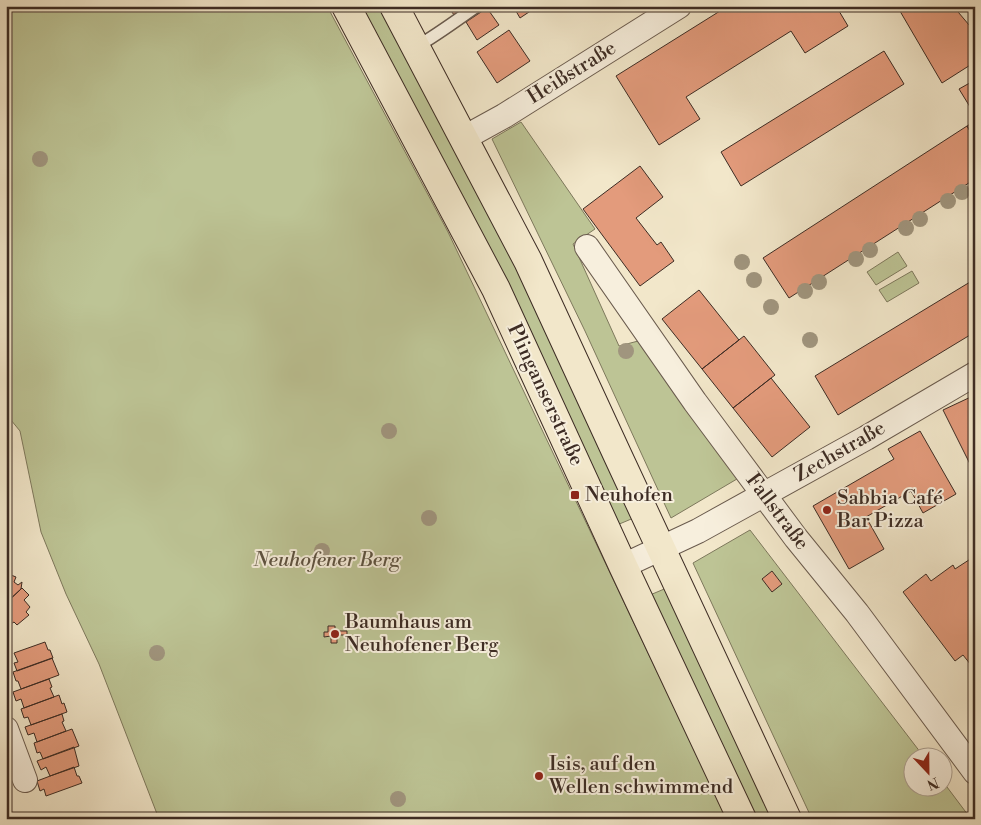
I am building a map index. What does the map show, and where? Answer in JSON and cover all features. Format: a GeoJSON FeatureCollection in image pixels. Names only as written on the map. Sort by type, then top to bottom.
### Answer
{"type":"FeatureCollection","features":[{"type":"Feature","properties":{"kind":"main road","name":"Plinganserstraße"},"geometry":{"type":"LineString","coordinates":[[346,6],[496,289],[742,819]]}},
{"type":"Feature","properties":{"kind":"main road","name":"Plinganserstraße"},"geometry":{"type":"LineString","coordinates":[[394,6],[528,261],[787,819]]}},
{"type":"Feature","properties":{"kind":"street","name":"Heißstraße"},"geometry":{"type":"LineString","coordinates":[[464,138],[504,116],[679,6]]}},
{"type":"Feature","properties":{"kind":"street","name":"Fallstraße"},"geometry":{"type":"LineString","coordinates":[[587,247],[695,402],[796,538],[857,613],[975,772]]}},
{"type":"Feature","properties":{"kind":"street","name":"Zechstraße"},"geometry":{"type":"LineString","coordinates":[[623,566],[698,531],[765,495],[975,374]]}},
{"type":"Feature","properties":{"kind":"street"},"geometry":{"type":"LineString","coordinates":[[6,729],[25,780]]}},
{"type":"Feature","properties":{"kind":"lane"},"geometry":{"type":"LineString","coordinates":[[416,47],[477,6]]}},
{"type":"Feature","properties":{"kind":"green space","name":"Neuhofener Berg"},"geometry":{"type":"Polygon","coordinates":[[[6,6],[327,6],[448,232],[727,819],[159,819],[99,664],[66,594],[41,532],[20,431],[6,414],[6,6]]]}},
{"type":"Feature","properties":{"kind":"green space"},"geometry":{"type":"Polygon","coordinates":[[[359,6],[382,6],[525,280],[636,517],[617,525],[359,6]]]}},
{"type":"Feature","properties":{"kind":"green space"},"geometry":{"type":"Polygon","coordinates":[[[521,122],[595,229],[573,244],[619,346],[642,340],[742,476],[671,518],[585,331],[492,139],[521,122]]]}},
{"type":"Feature","properties":{"kind":"green space"},"geometry":{"type":"Polygon","coordinates":[[[898,252],[907,266],[876,285],[867,272],[898,252]]]}},
{"type":"Feature","properties":{"kind":"green space"},"geometry":{"type":"Polygon","coordinates":[[[912,271],[919,283],[887,302],[879,290],[912,271]]]}},
{"type":"Feature","properties":{"kind":"green space"},"geometry":{"type":"Polygon","coordinates":[[[750,530],[917,748],[904,748],[904,798],[954,798],[954,796],[971,819],[812,819],[693,563],[750,530]]]}},
{"type":"Feature","properties":{"kind":"green space"},"geometry":{"type":"Polygon","coordinates":[[[669,587],[778,819],[755,819],[650,595],[669,587]]]}},
{"type":"Feature","properties":{"kind":"building"},"geometry":{"type":"Polygon","coordinates":[[[448,6],[468,6],[454,15],[448,6]]]}},
{"type":"Feature","properties":{"kind":"building"},"geometry":{"type":"Polygon","coordinates":[[[513,6],[538,6],[520,18],[513,6]]]}},
{"type":"Feature","properties":{"kind":"building"},"geometry":{"type":"Polygon","coordinates":[[[728,6],[836,6],[848,26],[805,53],[791,31],[686,97],[700,119],[659,145],[616,76],[728,6]]]}},
{"type":"Feature","properties":{"kind":"building"},"geometry":{"type":"Polygon","coordinates":[[[897,6],[953,6],[975,32],[975,62],[942,83],[897,6]]]}},
{"type":"Feature","properties":{"kind":"building"},"geometry":{"type":"Polygon","coordinates":[[[487,8],[499,25],[477,40],[466,22],[487,8]]]}},
{"type":"Feature","properties":{"kind":"building"},"geometry":{"type":"Polygon","coordinates":[[[509,30],[530,61],[497,83],[477,52],[509,30]]]}},
{"type":"Feature","properties":{"kind":"building"},"geometry":{"type":"Polygon","coordinates":[[[884,51],[904,84],[741,186],[721,152],[884,51]]]}},
{"type":"Feature","properties":{"kind":"building"},"geometry":{"type":"Polygon","coordinates":[[[975,80],[975,115],[959,89],[975,80]]]}},
{"type":"Feature","properties":{"kind":"building"},"geometry":{"type":"Polygon","coordinates":[[[975,121],[975,140],[967,126],[975,121]]]}},
{"type":"Feature","properties":{"kind":"building"},"geometry":{"type":"Polygon","coordinates":[[[967,126],[975,140],[975,179],[789,298],[763,258],[967,126]]]}},
{"type":"Feature","properties":{"kind":"building"},"geometry":{"type":"Polygon","coordinates":[[[640,166],[663,197],[636,218],[657,245],[661,242],[674,261],[640,286],[583,209],[640,166]]]}},
{"type":"Feature","properties":{"kind":"building"},"geometry":{"type":"Polygon","coordinates":[[[975,279],[975,332],[838,415],[815,376],[975,279]]]}},
{"type":"Feature","properties":{"kind":"building"},"geometry":{"type":"Polygon","coordinates":[[[699,290],[739,340],[702,369],[662,319],[699,290]]]}},
{"type":"Feature","properties":{"kind":"building"},"geometry":{"type":"Polygon","coordinates":[[[744,336],[775,375],[733,408],[702,369],[744,336]]]}},
{"type":"Feature","properties":{"kind":"building"},"geometry":{"type":"Polygon","coordinates":[[[771,378],[810,427],[772,457],[733,408],[771,378]]]}},
{"type":"Feature","properties":{"kind":"building"},"geometry":{"type":"Polygon","coordinates":[[[975,395],[975,474],[943,410],[975,395]]]}},
{"type":"Feature","properties":{"kind":"building"},"geometry":{"type":"Polygon","coordinates":[[[920,431],[956,494],[923,513],[911,491],[866,517],[884,549],[849,569],[813,506],[894,459],[888,449],[920,431]]]}},
{"type":"Feature","properties":{"kind":"building"},"geometry":{"type":"Polygon","coordinates":[[[975,556],[975,670],[963,655],[955,661],[903,592],[926,574],[931,581],[953,565],[955,569],[975,556]]]}},
{"type":"Feature","properties":{"kind":"building"},"geometry":{"type":"Polygon","coordinates":[[[772,571],[782,584],[772,592],[762,579],[772,571]]]}},
{"type":"Feature","properties":{"kind":"building"},"geometry":{"type":"Polygon","coordinates":[[[6,573],[16,577],[14,582],[18,585],[22,582],[21,589],[6,603],[6,573]]]}},
{"type":"Feature","properties":{"kind":"building"},"geometry":{"type":"Polygon","coordinates":[[[22,588],[29,595],[24,600],[30,607],[26,612],[29,615],[17,625],[14,622],[6,627],[6,603],[22,588]]]}},
{"type":"Feature","properties":{"kind":"building","name":"Baumhaus am Neuhofener Berg"},"geometry":{"type":"Polygon","coordinates":[[[328,626],[335,626],[335,631],[347,631],[347,635],[337,635],[337,643],[331,643],[331,636],[324,637],[324,632],[328,632],[328,626]]]}},
{"type":"Feature","properties":{"kind":"building"},"geometry":{"type":"Polygon","coordinates":[[[45,642],[53,658],[17,671],[14,663],[18,662],[14,653],[45,642]]]}},
{"type":"Feature","properties":{"kind":"building"},"geometry":{"type":"Polygon","coordinates":[[[52,658],[59,675],[21,689],[13,672],[52,658]]]}},
{"type":"Feature","properties":{"kind":"building"},"geometry":{"type":"Polygon","coordinates":[[[49,679],[54,697],[24,708],[21,699],[16,701],[13,692],[49,679]]]}},
{"type":"Feature","properties":{"kind":"building"},"geometry":{"type":"Polygon","coordinates":[[[59,695],[67,712],[31,725],[28,717],[24,718],[21,709],[59,695]]]}},
{"type":"Feature","properties":{"kind":"building"},"geometry":{"type":"Polygon","coordinates":[[[62,714],[64,721],[62,722],[66,731],[37,742],[34,733],[28,735],[25,727],[62,714]]]}},
{"type":"Feature","properties":{"kind":"building"},"geometry":{"type":"Polygon","coordinates":[[[72,729],[79,746],[43,759],[40,752],[37,753],[34,743],[72,729]]]}},
{"type":"Feature","properties":{"kind":"building"},"geometry":{"type":"Polygon","coordinates":[[[74,747],[79,766],[50,776],[46,767],[41,770],[37,761],[74,747]]]}},
{"type":"Feature","properties":{"kind":"building"},"geometry":{"type":"Polygon","coordinates":[[[74,767],[82,783],[46,796],[44,789],[40,791],[37,781],[74,767]]]}},
{"type":"Feature","properties":{"kind":"place","name":"Neuhofen"},"geometry":{"type":"Point","coordinates":[575,495]}},
{"type":"Feature","properties":{"kind":"place","name":"Sabbia Café Bar Pizza"},"geometry":{"type":"Point","coordinates":[827,510]}},
{"type":"Feature","properties":{"kind":"place","name":"Baumhaus am Neuhofener Berg"},"geometry":{"type":"Point","coordinates":[335,634]}},
{"type":"Feature","properties":{"kind":"place","name":"Isis, auf den Wellen schwimmend"},"geometry":{"type":"Point","coordinates":[539,776]}}]}
